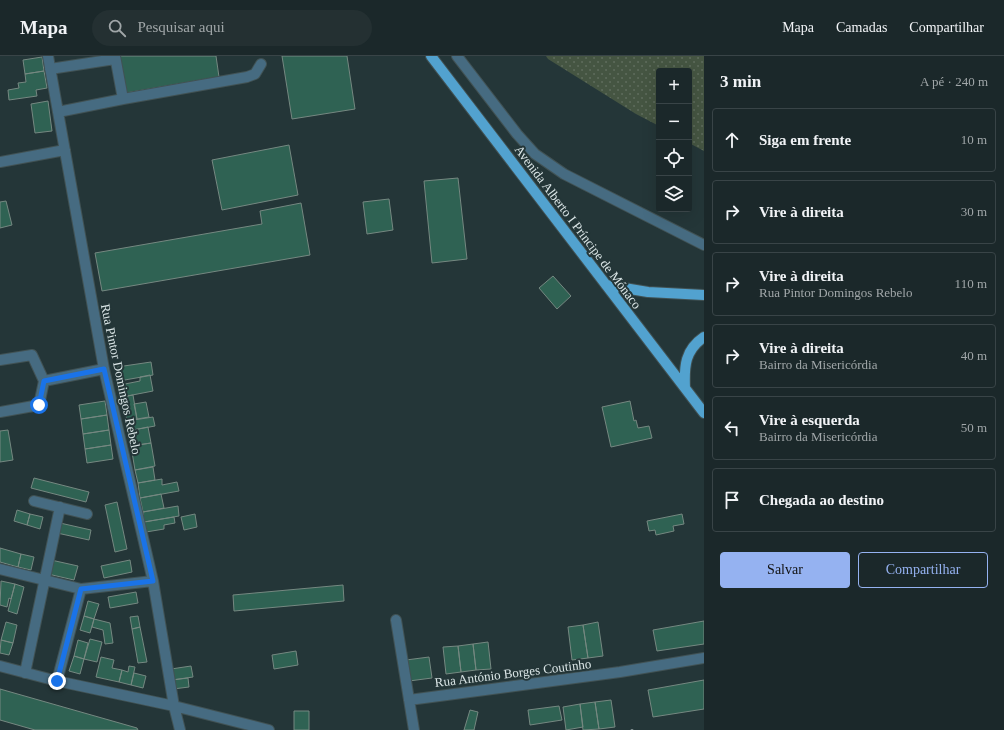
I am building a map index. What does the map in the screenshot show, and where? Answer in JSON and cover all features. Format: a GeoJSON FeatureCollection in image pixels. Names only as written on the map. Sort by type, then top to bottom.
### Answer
{"type":"FeatureCollection","features":[{"type":"Feature","properties":{"kind":"main road","name":"Avenida Alberto I Príncipe de Mónaco"},"geometry":{"type":"LineString","coordinates":[[431,56],[704,414]]}},
{"type":"Feature","properties":{"kind":"main road"},"geometry":{"type":"LineString","coordinates":[[606,285],[648,292],[704,295]]}},
{"type":"Feature","properties":{"kind":"main road"},"geometry":{"type":"LineString","coordinates":[[685,388],[684,370],[688,357],[695,344],[704,337]]}},
{"type":"Feature","properties":{"kind":"street","name":"Rua Pintor Domingos Rebelo"},"geometry":{"type":"LineString","coordinates":[[48,56],[104,369],[153,581],[174,706],[180,730]]}},
{"type":"Feature","properties":{"kind":"street"},"geometry":{"type":"LineString","coordinates":[[457,56],[517,134],[535,154],[564,174],[704,245]]}},
{"type":"Feature","properties":{"kind":"street"},"geometry":{"type":"LineString","coordinates":[[50,69],[115,57],[123,99]]}},
{"type":"Feature","properties":{"kind":"street"},"geometry":{"type":"LineString","coordinates":[[58,112],[247,77],[255,74],[261,64]]}},
{"type":"Feature","properties":{"kind":"street"},"geometry":{"type":"LineString","coordinates":[[0,162],[65,150]]}},
{"type":"Feature","properties":{"kind":"street"},"geometry":{"type":"LineString","coordinates":[[0,360],[32,355],[44,381],[39,405],[0,412]]}},
{"type":"Feature","properties":{"kind":"street"},"geometry":{"type":"LineString","coordinates":[[44,381],[104,369]]}},
{"type":"Feature","properties":{"kind":"street"},"geometry":{"type":"LineString","coordinates":[[34,501],[87,514]]}},
{"type":"Feature","properties":{"kind":"street"},"geometry":{"type":"LineString","coordinates":[[25,673],[60,507]]}},
{"type":"Feature","properties":{"kind":"street"},"geometry":{"type":"LineString","coordinates":[[0,569],[81,589],[153,581]]}},
{"type":"Feature","properties":{"kind":"street"},"geometry":{"type":"LineString","coordinates":[[57,681],[81,589]]}},
{"type":"Feature","properties":{"kind":"street"},"geometry":{"type":"LineString","coordinates":[[396,620],[414,730]]}},
{"type":"Feature","properties":{"kind":"street","name":"Rua António Borges Coutinho"},"geometry":{"type":"LineString","coordinates":[[409,700],[620,672],[704,658]]}},
{"type":"Feature","properties":{"kind":"street"},"geometry":{"type":"LineString","coordinates":[[0,666],[57,681],[174,706],[269,730]]}},
{"type":"Feature","properties":{"kind":"green space"},"geometry":{"type":"Polygon","coordinates":[[[546,56],[704,56],[704,151],[692,145],[692,68],[656,68],[656,124],[636,114],[548,59],[546,56]]]}},
{"type":"Feature","properties":{"kind":"building"},"geometry":{"type":"Polygon","coordinates":[[[119,56],[216,56],[219,77],[126,93],[119,56]]]}},
{"type":"Feature","properties":{"kind":"building"},"geometry":{"type":"Polygon","coordinates":[[[282,56],[347,56],[355,109],[292,119],[282,56]]]}},
{"type":"Feature","properties":{"kind":"building"},"geometry":{"type":"Polygon","coordinates":[[[42,57],[44,71],[25,74],[23,60],[42,57]]]}},
{"type":"Feature","properties":{"kind":"building"},"geometry":{"type":"Polygon","coordinates":[[[44,71],[47,88],[36,90],[37,96],[9,100],[8,90],[19,88],[18,83],[26,82],[25,74],[44,71]]]}},
{"type":"Feature","properties":{"kind":"building"},"geometry":{"type":"Polygon","coordinates":[[[48,101],[52,131],[35,133],[31,104],[48,101]]]}},
{"type":"Feature","properties":{"kind":"building"},"geometry":{"type":"Polygon","coordinates":[[[289,145],[298,195],[222,210],[212,160],[289,145]]]}},
{"type":"Feature","properties":{"kind":"building"},"geometry":{"type":"Polygon","coordinates":[[[458,178],[467,259],[432,263],[424,181],[458,178]]]}},
{"type":"Feature","properties":{"kind":"building"},"geometry":{"type":"Polygon","coordinates":[[[389,199],[393,230],[367,234],[363,202],[389,199]]]}},
{"type":"Feature","properties":{"kind":"building"},"geometry":{"type":"Polygon","coordinates":[[[6,201],[12,225],[0,228],[0,202],[6,201]]]}},
{"type":"Feature","properties":{"kind":"building"},"geometry":{"type":"Polygon","coordinates":[[[301,203],[310,255],[102,291],[95,253],[262,224],[260,211],[301,203]]]}},
{"type":"Feature","properties":{"kind":"building"},"geometry":{"type":"Polygon","coordinates":[[[553,276],[571,296],[557,309],[539,288],[553,276]]]}},
{"type":"Feature","properties":{"kind":"building"},"geometry":{"type":"Polygon","coordinates":[[[151,362],[153,375],[119,381],[117,367],[151,362]]]}},
{"type":"Feature","properties":{"kind":"building"},"geometry":{"type":"Polygon","coordinates":[[[150,375],[153,391],[122,397],[120,385],[140,381],[140,377],[150,375]]]}},
{"type":"Feature","properties":{"kind":"building"},"geometry":{"type":"Polygon","coordinates":[[[133,395],[137,419],[127,421],[122,397],[133,395]]]}},
{"type":"Feature","properties":{"kind":"building"},"geometry":{"type":"Polygon","coordinates":[[[105,401],[107,415],[81,419],[79,405],[105,401]]]}},
{"type":"Feature","properties":{"kind":"building"},"geometry":{"type":"Polygon","coordinates":[[[630,401],[634,421],[636,420],[638,428],[649,426],[652,438],[611,447],[602,407],[630,401]]]}},
{"type":"Feature","properties":{"kind":"building"},"geometry":{"type":"Polygon","coordinates":[[[146,402],[149,417],[137,419],[134,404],[146,402]]]}},
{"type":"Feature","properties":{"kind":"building"},"geometry":{"type":"Polygon","coordinates":[[[107,415],[109,430],[83,434],[81,419],[107,415]]]}},
{"type":"Feature","properties":{"kind":"building"},"geometry":{"type":"Polygon","coordinates":[[[153,417],[155,426],[128,431],[127,421],[153,417]]]}},
{"type":"Feature","properties":{"kind":"building"},"geometry":{"type":"Polygon","coordinates":[[[148,427],[151,443],[131,446],[128,431],[148,427]]]}},
{"type":"Feature","properties":{"kind":"building"},"geometry":{"type":"Polygon","coordinates":[[[8,430],[13,460],[0,462],[0,431],[8,430]]]}},
{"type":"Feature","properties":{"kind":"building"},"geometry":{"type":"Polygon","coordinates":[[[109,430],[111,445],[85,449],[83,434],[109,430]]]}},
{"type":"Feature","properties":{"kind":"building"},"geometry":{"type":"Polygon","coordinates":[[[151,443],[155,466],[135,470],[131,446],[151,443]]]}},
{"type":"Feature","properties":{"kind":"building"},"geometry":{"type":"Polygon","coordinates":[[[111,445],[113,459],[87,463],[85,449],[111,445]]]}},
{"type":"Feature","properties":{"kind":"building"},"geometry":{"type":"Polygon","coordinates":[[[153,467],[155,480],[138,483],[135,470],[153,467]]]}},
{"type":"Feature","properties":{"kind":"building"},"geometry":{"type":"Polygon","coordinates":[[[34,478],[89,492],[86,502],[31,488],[34,478]]]}},
{"type":"Feature","properties":{"kind":"building"},"geometry":{"type":"Polygon","coordinates":[[[162,479],[162,485],[177,482],[179,491],[140,498],[138,483],[162,479]]]}},
{"type":"Feature","properties":{"kind":"building"},"geometry":{"type":"Polygon","coordinates":[[[161,494],[164,508],[143,512],[140,498],[161,494]]]}},
{"type":"Feature","properties":{"kind":"building"},"geometry":{"type":"Polygon","coordinates":[[[117,502],[127,549],[115,552],[105,505],[117,502]]]}},
{"type":"Feature","properties":{"kind":"building"},"geometry":{"type":"Polygon","coordinates":[[[178,506],[179,516],[144,522],[143,512],[178,506]]]}},
{"type":"Feature","properties":{"kind":"building"},"geometry":{"type":"Polygon","coordinates":[[[17,510],[30,514],[27,525],[14,521],[17,510]]]}},
{"type":"Feature","properties":{"kind":"building"},"geometry":{"type":"Polygon","coordinates":[[[30,514],[43,517],[40,529],[27,525],[30,514]]]}},
{"type":"Feature","properties":{"kind":"building"},"geometry":{"type":"Polygon","coordinates":[[[195,514],[197,527],[184,530],[181,517],[195,514]]]}},
{"type":"Feature","properties":{"kind":"building"},"geometry":{"type":"Polygon","coordinates":[[[682,514],[684,524],[673,526],[674,531],[656,535],[655,530],[649,531],[647,521],[682,514]]]}},
{"type":"Feature","properties":{"kind":"building"},"geometry":{"type":"Polygon","coordinates":[[[174,517],[175,523],[164,525],[164,529],[146,532],[144,522],[174,517]]]}},
{"type":"Feature","properties":{"kind":"building"},"geometry":{"type":"Polygon","coordinates":[[[60,523],[91,530],[89,540],[57,533],[60,523]]]}},
{"type":"Feature","properties":{"kind":"building"},"geometry":{"type":"Polygon","coordinates":[[[0,548],[21,554],[18,567],[0,562],[0,548]]]}},
{"type":"Feature","properties":{"kind":"building"},"geometry":{"type":"Polygon","coordinates":[[[21,554],[34,557],[31,570],[18,567],[21,554]]]}},
{"type":"Feature","properties":{"kind":"building"},"geometry":{"type":"Polygon","coordinates":[[[51,560],[78,566],[74,580],[48,574],[51,560]]]}},
{"type":"Feature","properties":{"kind":"building"},"geometry":{"type":"Polygon","coordinates":[[[130,560],[132,572],[104,578],[101,566],[130,560]]]}},
{"type":"Feature","properties":{"kind":"building"},"geometry":{"type":"Polygon","coordinates":[[[1,581],[15,584],[7,607],[0,605],[1,581]]]}},
{"type":"Feature","properties":{"kind":"building"},"geometry":{"type":"Polygon","coordinates":[[[15,584],[24,587],[17,614],[8,611],[15,584]]]}},
{"type":"Feature","properties":{"kind":"building"},"geometry":{"type":"Polygon","coordinates":[[[343,585],[344,601],[234,611],[233,595],[343,585]]]}},
{"type":"Feature","properties":{"kind":"building"},"geometry":{"type":"Polygon","coordinates":[[[136,592],[138,603],[110,608],[108,597],[136,592]]]}},
{"type":"Feature","properties":{"kind":"building"},"geometry":{"type":"Polygon","coordinates":[[[88,601],[99,604],[94,619],[84,616],[88,601]]]}},
{"type":"Feature","properties":{"kind":"building"},"geometry":{"type":"Polygon","coordinates":[[[84,616],[94,619],[90,633],[80,630],[84,616]]]}},
{"type":"Feature","properties":{"kind":"building"},"geometry":{"type":"Polygon","coordinates":[[[138,616],[140,627],[132,629],[130,617],[138,616]]]}},
{"type":"Feature","properties":{"kind":"building"},"geometry":{"type":"Polygon","coordinates":[[[94,619],[110,623],[113,643],[105,644],[103,630],[92,627],[94,619]]]}},
{"type":"Feature","properties":{"kind":"building"},"geometry":{"type":"Polygon","coordinates":[[[704,621],[704,644],[657,651],[653,630],[704,621]]]}},
{"type":"Feature","properties":{"kind":"building"},"geometry":{"type":"Polygon","coordinates":[[[6,622],[17,625],[13,643],[1,640],[6,622]]]}},
{"type":"Feature","properties":{"kind":"building"},"geometry":{"type":"Polygon","coordinates":[[[598,622],[603,656],[588,658],[583,625],[598,622]]]}},
{"type":"Feature","properties":{"kind":"building"},"geometry":{"type":"Polygon","coordinates":[[[583,625],[588,658],[572,660],[568,627],[583,625]]]}},
{"type":"Feature","properties":{"kind":"building"},"geometry":{"type":"Polygon","coordinates":[[[140,627],[147,662],[138,663],[132,629],[140,627]]]}},
{"type":"Feature","properties":{"kind":"building"},"geometry":{"type":"Polygon","coordinates":[[[90,639],[102,642],[97,662],[84,659],[90,639]]]}},
{"type":"Feature","properties":{"kind":"building"},"geometry":{"type":"Polygon","coordinates":[[[1,640],[13,643],[9,655],[0,653],[1,640]]]}},
{"type":"Feature","properties":{"kind":"building"},"geometry":{"type":"Polygon","coordinates":[[[78,640],[88,643],[84,659],[74,656],[78,640]]]}},
{"type":"Feature","properties":{"kind":"building"},"geometry":{"type":"Polygon","coordinates":[[[488,642],[491,669],[476,670],[473,644],[488,642]]]}},
{"type":"Feature","properties":{"kind":"building"},"geometry":{"type":"Polygon","coordinates":[[[473,644],[476,670],[461,672],[458,646],[473,644]]]}},
{"type":"Feature","properties":{"kind":"building"},"geometry":{"type":"Polygon","coordinates":[[[458,646],[461,672],[446,674],[443,647],[458,646]]]}},
{"type":"Feature","properties":{"kind":"building"},"geometry":{"type":"Polygon","coordinates":[[[296,651],[298,665],[274,669],[272,655],[296,651]]]}},
{"type":"Feature","properties":{"kind":"building"},"geometry":{"type":"Polygon","coordinates":[[[74,656],[84,659],[80,674],[69,671],[74,656]]]}},
{"type":"Feature","properties":{"kind":"building"},"geometry":{"type":"Polygon","coordinates":[[[101,657],[114,660],[112,668],[122,670],[119,682],[96,677],[101,657]]]}},
{"type":"Feature","properties":{"kind":"building"},"geometry":{"type":"Polygon","coordinates":[[[429,657],[432,678],[409,681],[406,660],[429,657]]]}},
{"type":"Feature","properties":{"kind":"building"},"geometry":{"type":"Polygon","coordinates":[[[129,666],[135,667],[131,685],[119,682],[122,670],[128,672],[129,666]]]}},
{"type":"Feature","properties":{"kind":"building"},"geometry":{"type":"Polygon","coordinates":[[[191,666],[193,677],[172,680],[171,669],[191,666]]]}},
{"type":"Feature","properties":{"kind":"building"},"geometry":{"type":"Polygon","coordinates":[[[134,673],[146,676],[143,688],[131,685],[134,673]]]}},
{"type":"Feature","properties":{"kind":"building"},"geometry":{"type":"Polygon","coordinates":[[[188,678],[189,687],[173,689],[172,680],[188,678]]]}},
{"type":"Feature","properties":{"kind":"building"},"geometry":{"type":"Polygon","coordinates":[[[704,680],[704,709],[653,717],[648,690],[704,680]]]}},
{"type":"Feature","properties":{"kind":"building"},"geometry":{"type":"Polygon","coordinates":[[[0,689],[137,728],[138,730],[35,730],[0,720],[0,689]]]}},
{"type":"Feature","properties":{"kind":"building"},"geometry":{"type":"Polygon","coordinates":[[[611,700],[615,727],[599,729],[595,702],[611,700]]]}},
{"type":"Feature","properties":{"kind":"building"},"geometry":{"type":"Polygon","coordinates":[[[595,702],[599,729],[583,730],[580,704],[595,702]]]}},
{"type":"Feature","properties":{"kind":"building"},"geometry":{"type":"Polygon","coordinates":[[[580,704],[583,727],[566,730],[563,707],[580,704]]]}},
{"type":"Feature","properties":{"kind":"building"},"geometry":{"type":"Polygon","coordinates":[[[559,706],[562,720],[530,725],[528,710],[559,706]]]}},
{"type":"Feature","properties":{"kind":"building"},"geometry":{"type":"Polygon","coordinates":[[[470,710],[478,712],[474,730],[464,730],[470,710]]]}},
{"type":"Feature","properties":{"kind":"building"},"geometry":{"type":"Polygon","coordinates":[[[294,711],[309,711],[309,730],[294,730],[294,711]]]}},
{"type":"Feature","properties":{"kind":"route"},"geometry":{"type":"LineString","coordinates":[[39,405],[44,381],[104,369],[153,581],[81,589],[57,681]]}}]}
